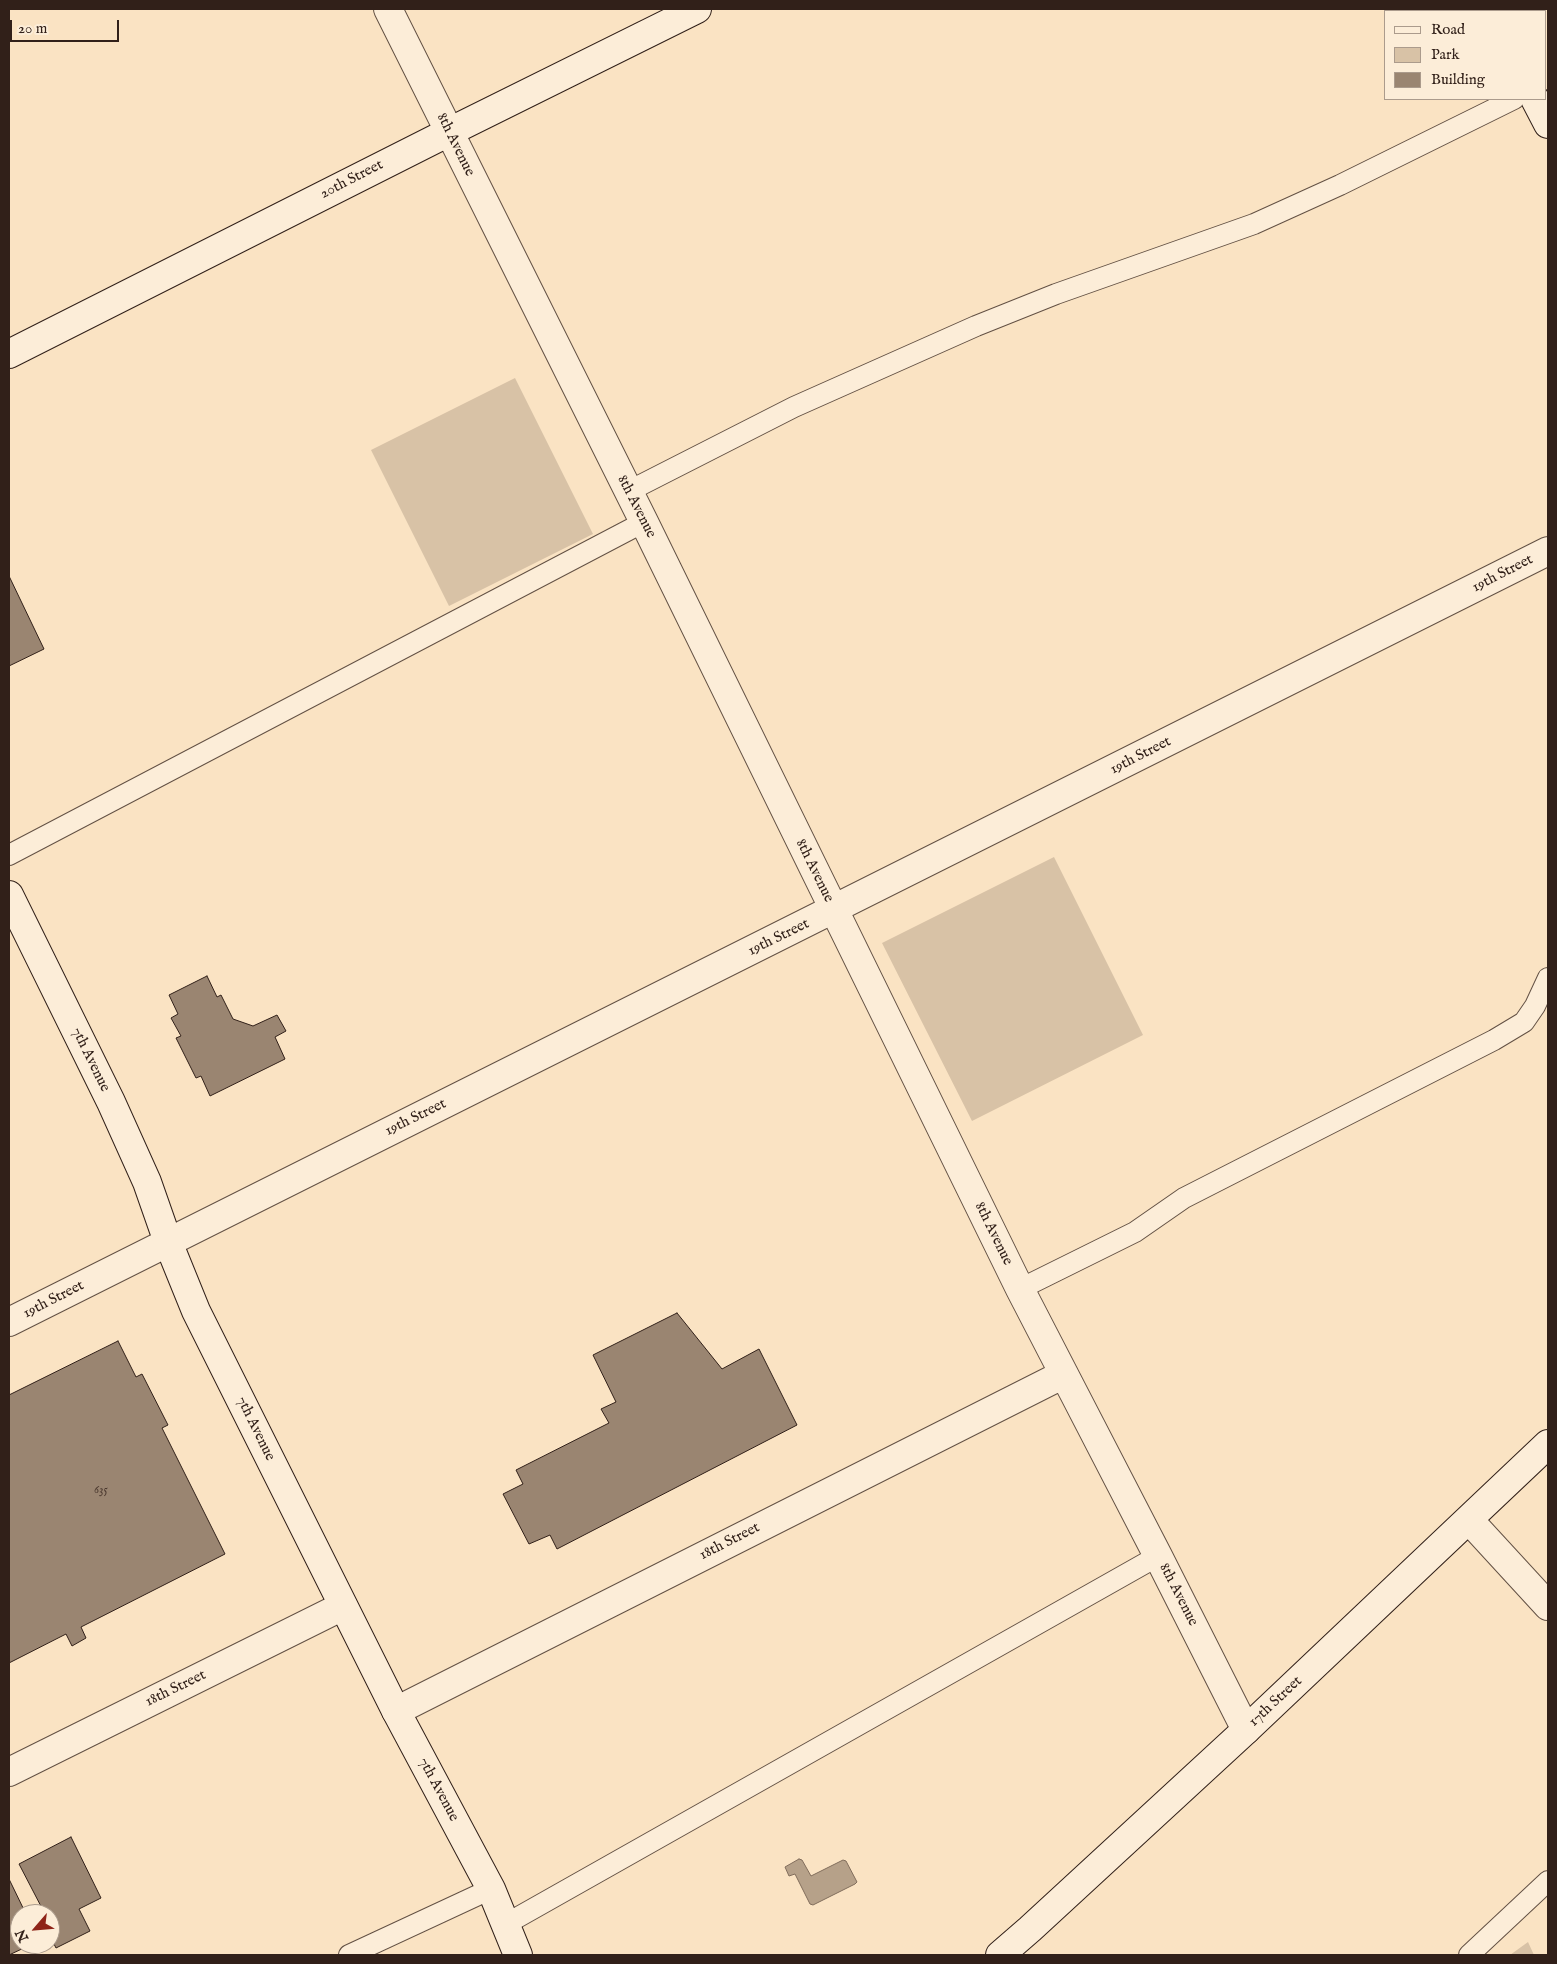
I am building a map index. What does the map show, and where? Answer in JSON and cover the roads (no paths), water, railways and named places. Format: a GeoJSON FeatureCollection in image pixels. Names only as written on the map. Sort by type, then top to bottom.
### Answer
{"type":"FeatureCollection","features":[{"type":"Feature","properties":{"kind":"street","name":"8th Avenue"},"geometry":{"type":"LineString","coordinates":[[388,9],[629,491],[1020,1289],[1246,1730]]}},
{"type":"Feature","properties":{"kind":"street","name":"20th Street"},"geometry":{"type":"LineString","coordinates":[[9,354],[697,9]]}},
{"type":"Feature","properties":{"kind":"street"},"geometry":{"type":"LineString","coordinates":[[1536,100],[1548,124]]}},
{"type":"Feature","properties":{"kind":"street","name":"19th Street"},"geometry":{"type":"LineString","coordinates":[[9,1322],[1548,551]]}},
{"type":"Feature","properties":{"kind":"street","name":"7th Avenue"},"geometry":{"type":"LineString","coordinates":[[9,895],[111,1102],[147,1182],[168,1242],[196,1311],[396,1711],[491,1889],[518,1955]]}},
{"type":"Feature","properties":{"kind":"street","name":"18th Street"},"geometry":{"type":"LineString","coordinates":[[396,1711],[1064,1374]]}},
{"type":"Feature","properties":{"kind":"street","name":"17th Street"},"geometry":{"type":"LineString","coordinates":[[1000,1955],[1038,1923],[1246,1730],[1548,1444]]}},
{"type":"Feature","properties":{"kind":"street"},"geometry":{"type":"LineString","coordinates":[[1469,1520],[1548,1606]]}},
{"type":"Feature","properties":{"kind":"street","name":"18th Street"},"geometry":{"type":"LineString","coordinates":[[9,1772],[343,1606]]}},
{"type":"Feature","properties":{"kind":"lane"},"geometry":{"type":"LineString","coordinates":[[629,491],[794,407],[976,326],[1056,294],[1254,224],[1340,185],[1512,100]]}},
{"type":"Feature","properties":{"kind":"lane"},"geometry":{"type":"LineString","coordinates":[[9,855],[644,522]]}},
{"type":"Feature","properties":{"kind":"lane"},"geometry":{"type":"LineString","coordinates":[[1020,1289],[1135,1232],[1184,1198],[1494,1040],[1524,1022],[1535,1006],[1548,978]]}},
{"type":"Feature","properties":{"kind":"lane"},"geometry":{"type":"LineString","coordinates":[[506,1924],[1158,1556]]}},
{"type":"Feature","properties":{"kind":"lane"},"geometry":{"type":"LineString","coordinates":[[1469,1955],[1548,1881]]}},
{"type":"Feature","properties":{"kind":"lane"},"geometry":{"type":"LineString","coordinates":[[349,1955],[491,1889]]}}]}
